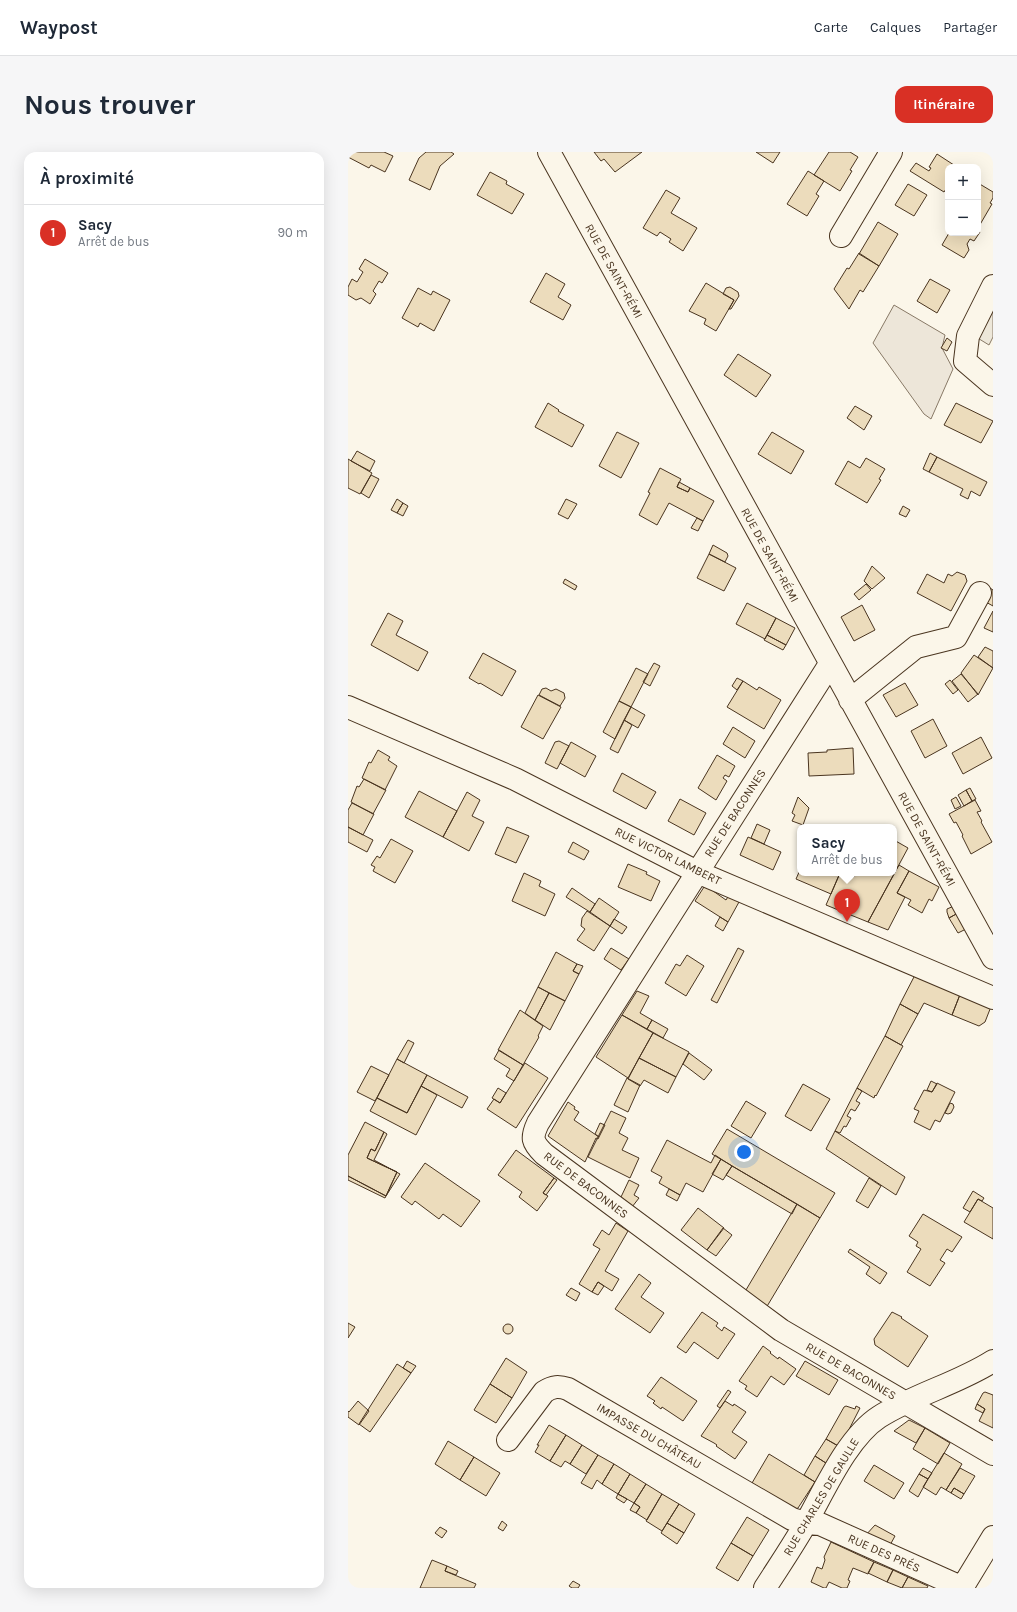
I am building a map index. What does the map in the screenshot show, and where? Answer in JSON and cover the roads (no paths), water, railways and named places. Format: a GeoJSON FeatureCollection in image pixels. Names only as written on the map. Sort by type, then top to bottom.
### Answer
{"type":"FeatureCollection","features":[{"type":"Feature","properties":{"kind":"street","name":"RUE DE SAINT-RÉMI"},"geometry":{"type":"LineString","coordinates":[[549,152],[993,958]]}},
{"type":"Feature","properties":{"kind":"street"},"geometry":{"type":"LineString","coordinates":[[841,236],[891,152]]}},
{"type":"Feature","properties":{"kind":"street"},"geometry":{"type":"LineString","coordinates":[[993,286],[968,336],[965,361],[993,385]]}},
{"type":"Feature","properties":{"kind":"street"},"geometry":{"type":"LineString","coordinates":[[850,700],[916,647],[956,637],[980,594]]}},
{"type":"Feature","properties":{"kind":"street","name":"RUE DE BACONNES"},"geometry":{"type":"LineString","coordinates":[[830,664],[538,1123],[534,1132],[533,1140],[535,1146],[544,1154],[781,1330],[993,1454]]}},
{"type":"Feature","properties":{"kind":"street","name":"RUE VICTOR LAMBERT"},"geometry":{"type":"LineString","coordinates":[[348,706],[515,779],[697,872],[993,998]]}},
{"type":"Feature","properties":{"kind":"street","name":"RUE CHARLES DE GAULLE"},"geometry":{"type":"LineString","coordinates":[[765,1588],[806,1523],[858,1435],[879,1417],[905,1402],[960,1379],[993,1361]]}},
{"type":"Feature","properties":{"kind":"street","name":"IMPASSE DU CHÂTEAU"},"geometry":{"type":"LineString","coordinates":[[508,1440],[544,1392],[551,1387],[568,1389],[792,1519],[806,1523]]}},
{"type":"Feature","properties":{"kind":"street","name":"RUE DES PRÉS"},"geometry":{"type":"LineString","coordinates":[[806,1523],[820,1524],[962,1588]]}},
{"type":"Feature","properties":{"kind":"street"},"geometry":{"type":"LineString","coordinates":[[962,1588],[993,1537]]}},
{"type":"Feature","properties":{"kind":"place","name":"Sacy"},"geometry":{"type":"Point","coordinates":[847,922]}}]}
